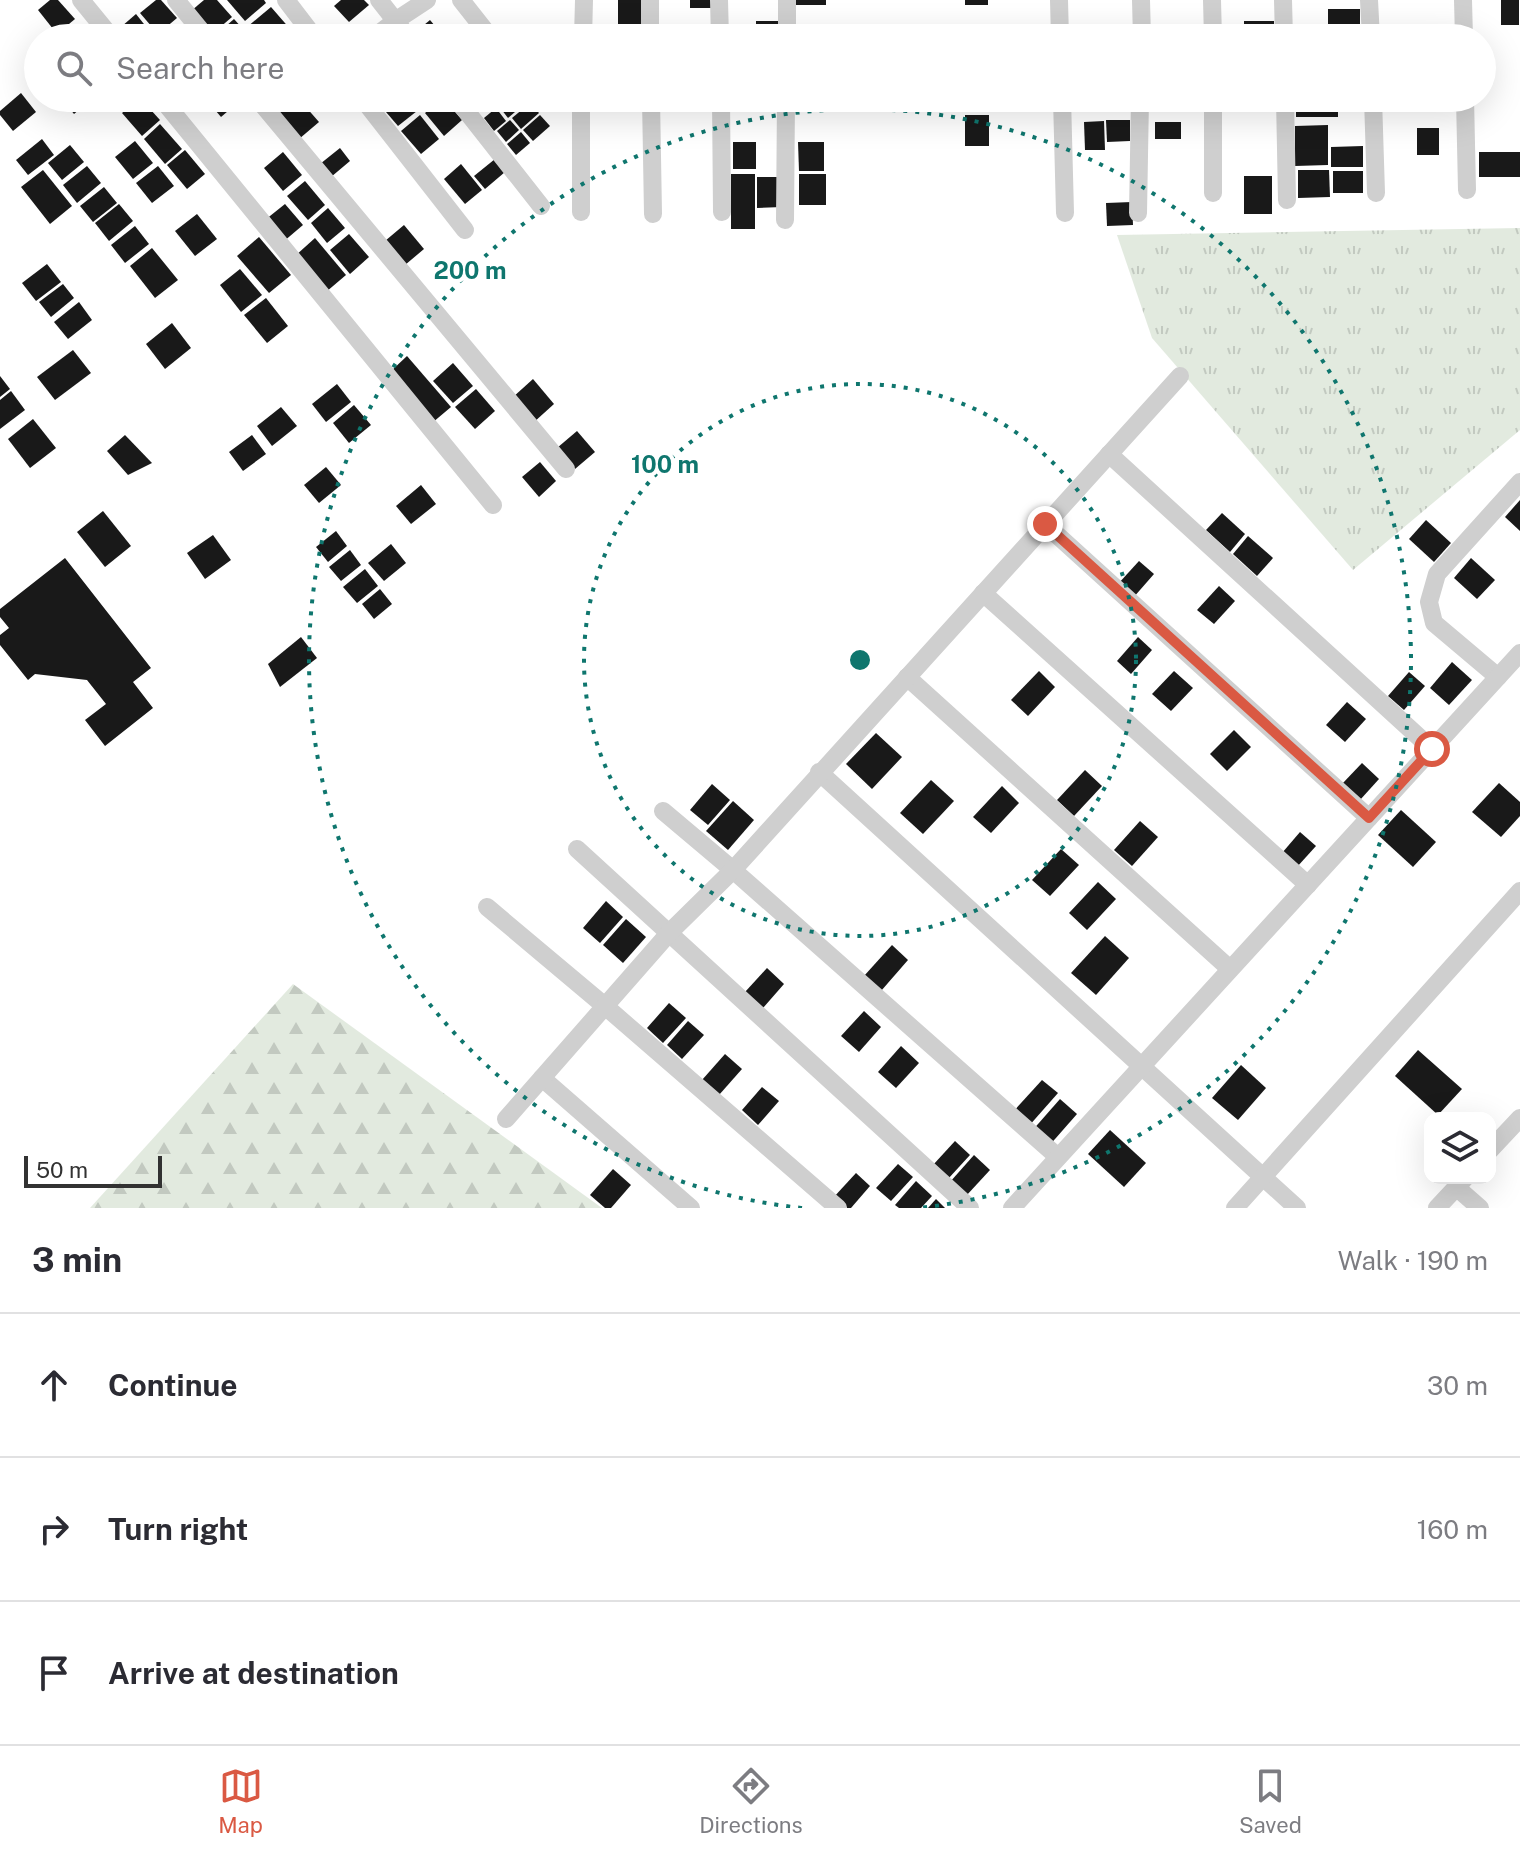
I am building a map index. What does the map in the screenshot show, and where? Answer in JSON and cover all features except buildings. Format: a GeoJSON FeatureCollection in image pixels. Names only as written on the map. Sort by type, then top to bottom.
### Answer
{"type":"FeatureCollection","features":[{"type":"Feature","properties":{"kind":"street"},"geometry":{"type":"LineString","coordinates":[[81,0],[101,24]]}},
{"type":"Feature","properties":{"kind":"street"},"geometry":{"type":"LineString","coordinates":[[176,0],[196,24]]}},
{"type":"Feature","properties":{"kind":"street"},"geometry":{"type":"LineString","coordinates":[[286,0],[304,24]]}},
{"type":"Feature","properties":{"kind":"street"},"geometry":{"type":"LineString","coordinates":[[379,0],[397,24]]}},
{"type":"Feature","properties":{"kind":"street"},"geometry":{"type":"LineString","coordinates":[[391,24],[427,0]]}},
{"type":"Feature","properties":{"kind":"street"},"geometry":{"type":"LineString","coordinates":[[461,0],[480,24]]}},
{"type":"Feature","properties":{"kind":"street"},"geometry":{"type":"LineString","coordinates":[[583,24],[584,0]]}},
{"type":"Feature","properties":{"kind":"street"},"geometry":{"type":"LineString","coordinates":[[650,0],[650,24]]}},
{"type":"Feature","properties":{"kind":"street"},"geometry":{"type":"LineString","coordinates":[[719,0],[720,24]]}},
{"type":"Feature","properties":{"kind":"street"},"geometry":{"type":"LineString","coordinates":[[787,0],[787,24]]}},
{"type":"Feature","properties":{"kind":"street"},"geometry":{"type":"LineString","coordinates":[[1059,0],[1060,24]]}},
{"type":"Feature","properties":{"kind":"street"},"geometry":{"type":"LineString","coordinates":[[1141,0],[1142,24]]}},
{"type":"Feature","properties":{"kind":"street"},"geometry":{"type":"LineString","coordinates":[[1212,0],[1213,24]]}},
{"type":"Feature","properties":{"kind":"street"},"geometry":{"type":"LineString","coordinates":[[1283,0],[1284,24]]}},
{"type":"Feature","properties":{"kind":"street"},"geometry":{"type":"LineString","coordinates":[[1369,0],[1370,24]]}},
{"type":"Feature","properties":{"kind":"street"},"geometry":{"type":"LineString","coordinates":[[1463,0],[1464,24]]}},
{"type":"Feature","properties":{"kind":"street"},"geometry":{"type":"LineString","coordinates":[[172,112],[493,505]]}},
{"type":"Feature","properties":{"kind":"street"},"geometry":{"type":"LineString","coordinates":[[269,112],[566,469]]}},
{"type":"Feature","properties":{"kind":"street"},"geometry":{"type":"LineString","coordinates":[[373,112],[465,230]]}},
{"type":"Feature","properties":{"kind":"street"},"geometry":{"type":"LineString","coordinates":[[467,112],[541,206]]}},
{"type":"Feature","properties":{"kind":"street"},"geometry":{"type":"LineString","coordinates":[[581,112],[581,212]]}},
{"type":"Feature","properties":{"kind":"street"},"geometry":{"type":"LineString","coordinates":[[651,112],[653,214]]}},
{"type":"Feature","properties":{"kind":"street"},"geometry":{"type":"LineString","coordinates":[[721,112],[722,212]]}},
{"type":"Feature","properties":{"kind":"street"},"geometry":{"type":"LineString","coordinates":[[785,220],[786,112]]}},
{"type":"Feature","properties":{"kind":"street"},"geometry":{"type":"LineString","coordinates":[[1062,112],[1065,213]]}},
{"type":"Feature","properties":{"kind":"street"},"geometry":{"type":"LineString","coordinates":[[1138,213],[1140,112]]}},
{"type":"Feature","properties":{"kind":"street"},"geometry":{"type":"LineString","coordinates":[[1213,112],[1213,193]]}},
{"type":"Feature","properties":{"kind":"street"},"geometry":{"type":"LineString","coordinates":[[1285,112],[1287,200]]}},
{"type":"Feature","properties":{"kind":"street"},"geometry":{"type":"LineString","coordinates":[[1373,112],[1376,193]]}},
{"type":"Feature","properties":{"kind":"street"},"geometry":{"type":"LineString","coordinates":[[1465,112],[1467,190]]}},
{"type":"Feature","properties":{"kind":"street"},"geometry":{"type":"LineString","coordinates":[[506,1119],[670,932],[733,870],[1180,376]]}},
{"type":"Feature","properties":{"kind":"street"},"geometry":{"type":"LineString","coordinates":[[1109,454],[1432,749]]}},
{"type":"Feature","properties":{"kind":"street"},"geometry":{"type":"LineString","coordinates":[[1498,677],[1434,623],[1429,602],[1437,574],[1520,482]]}},
{"type":"Feature","properties":{"kind":"street"},"geometry":{"type":"LineString","coordinates":[[1045,524],[1369,818]]}},
{"type":"Feature","properties":{"kind":"street"},"geometry":{"type":"LineString","coordinates":[[983,593],[1308,885]]}},
{"type":"Feature","properties":{"kind":"street"},"geometry":{"type":"LineString","coordinates":[[1012,1208],[1520,653]]}},
{"type":"Feature","properties":{"kind":"street"},"geometry":{"type":"LineString","coordinates":[[907,677],[1230,969]]}},
{"type":"Feature","properties":{"kind":"street"},"geometry":{"type":"LineString","coordinates":[[819,772],[1297,1208]]}},
{"type":"Feature","properties":{"kind":"street"},"geometry":{"type":"LineString","coordinates":[[663,811],[1058,1157]]}},
{"type":"Feature","properties":{"kind":"street"},"geometry":{"type":"LineString","coordinates":[[577,849],[970,1208]]}},
{"type":"Feature","properties":{"kind":"street"},"geometry":{"type":"LineString","coordinates":[[1235,1208],[1520,891]]}},
{"type":"Feature","properties":{"kind":"street"},"geometry":{"type":"LineString","coordinates":[[487,907],[838,1208]]}},
{"type":"Feature","properties":{"kind":"street"},"geometry":{"type":"LineString","coordinates":[[542,1078],[691,1208]]}},
{"type":"Feature","properties":{"kind":"street"},"geometry":{"type":"LineString","coordinates":[[1496,1144],[1520,1118]]}},
{"type":"Feature","properties":{"kind":"street"},"geometry":{"type":"LineString","coordinates":[[1437,1208],[1458,1184]]}},
{"type":"Feature","properties":{"kind":"street"},"geometry":{"type":"LineString","coordinates":[[1462,1184],[1480,1208]]}},
{"type":"Feature","properties":{"kind":"green space"},"geometry":{"type":"Polygon","coordinates":[[[1520,228],[1520,430],[1353,570],[1152,338],[1117,235],[1520,228]]]}},
{"type":"Feature","properties":{"kind":"green space"},"geometry":{"type":"Polygon","coordinates":[[[293,984],[602,1208],[90,1208],[293,984]]]}},
{"type":"Feature","properties":{"kind":"route"},"geometry":{"type":"LineString","coordinates":[[1045,524],[1369,818],[1432,749]]}}]}
